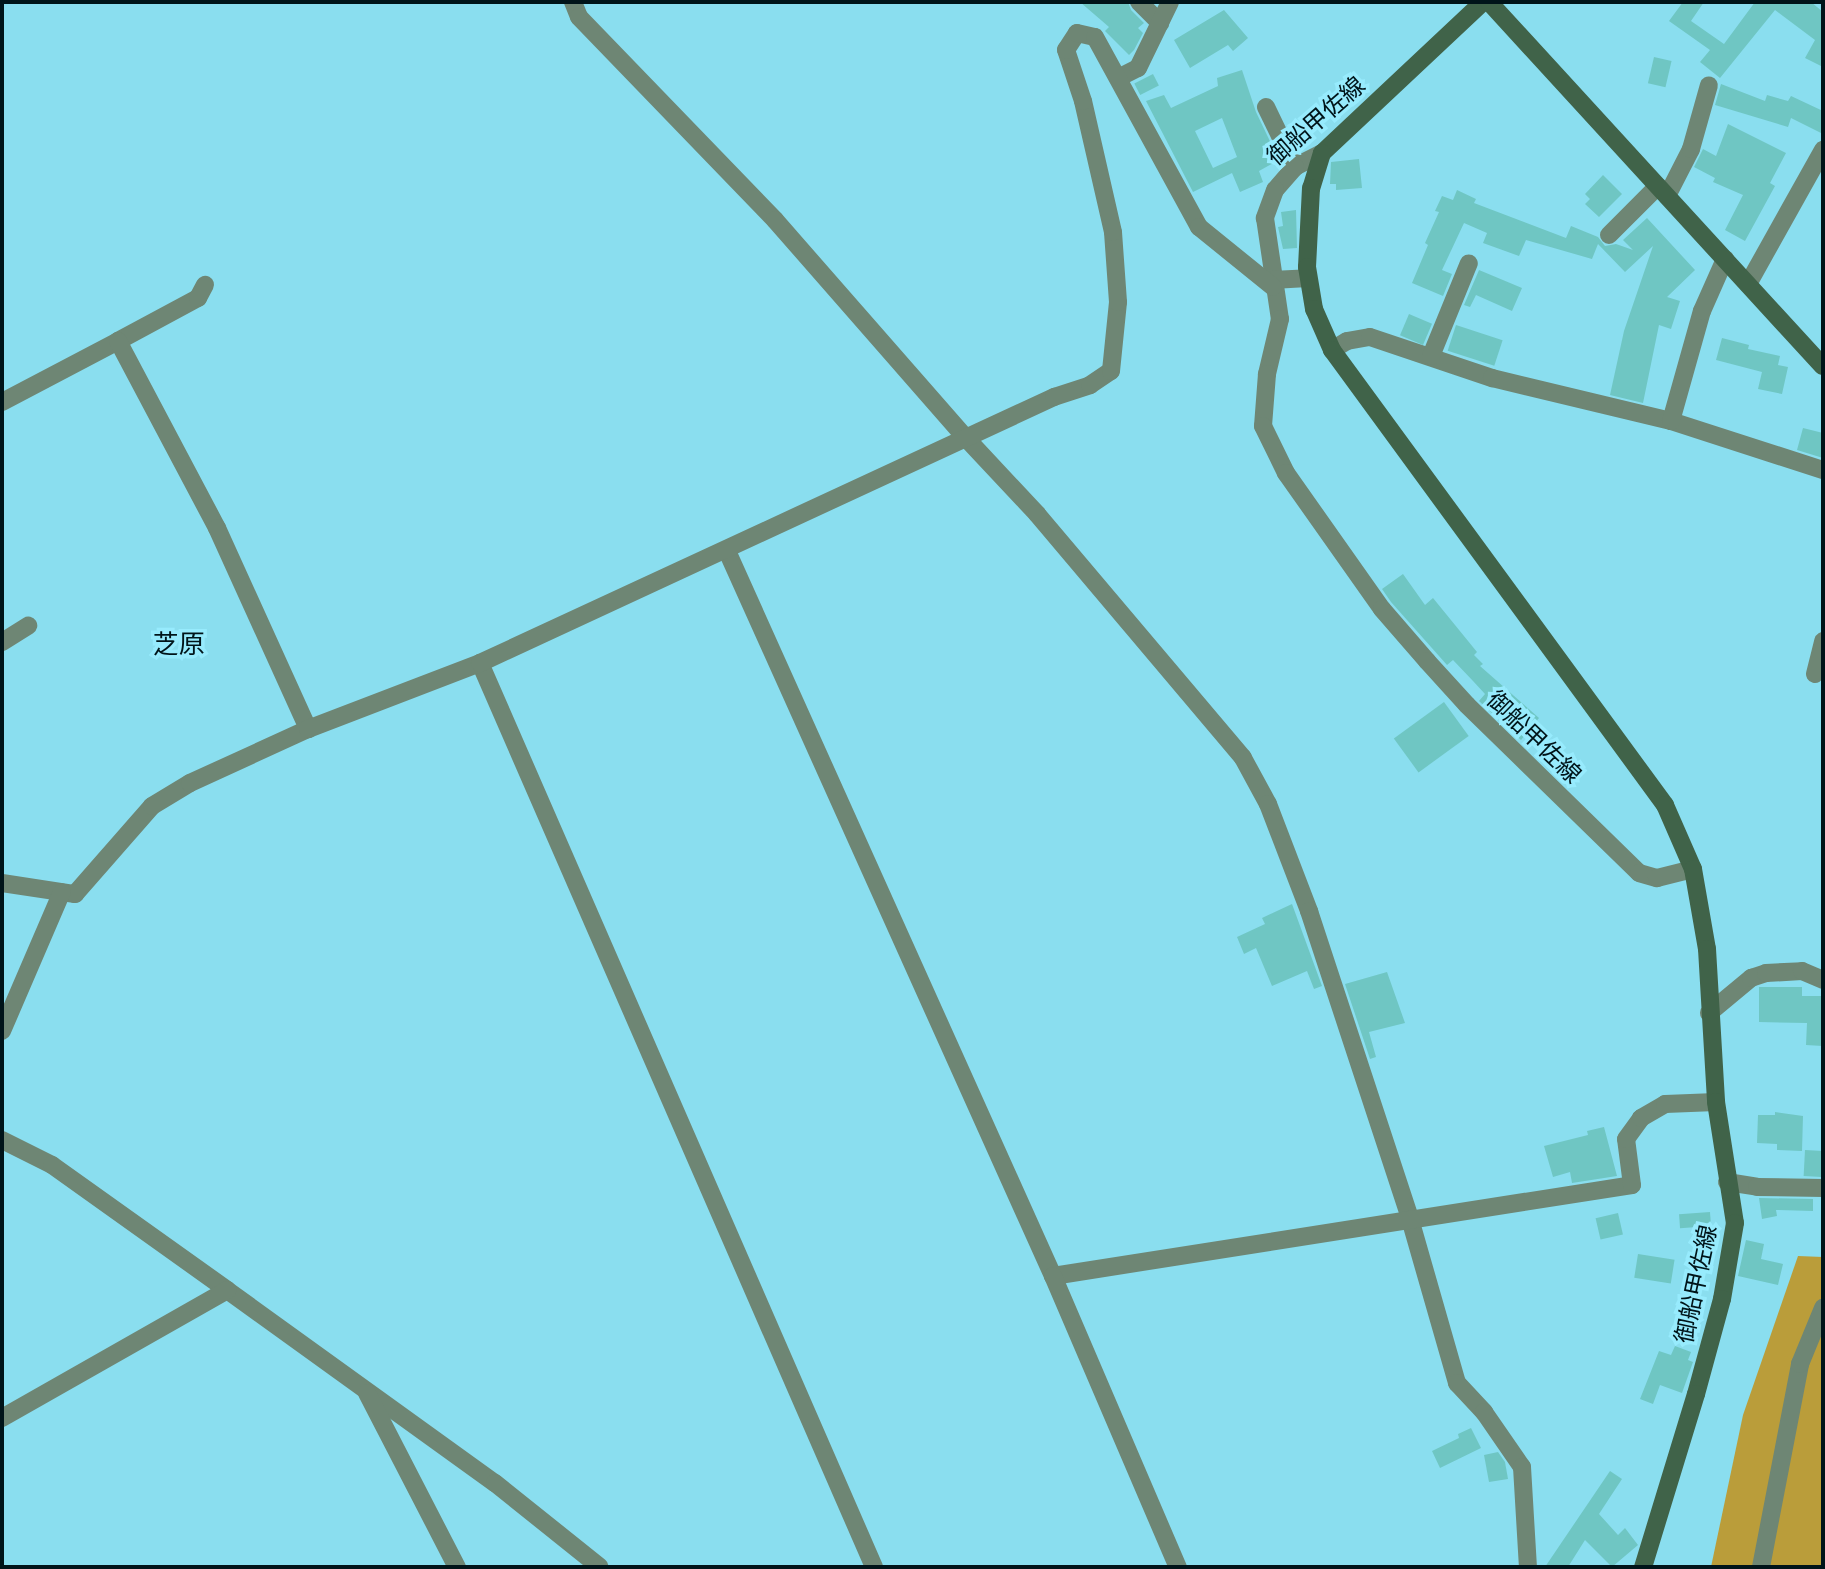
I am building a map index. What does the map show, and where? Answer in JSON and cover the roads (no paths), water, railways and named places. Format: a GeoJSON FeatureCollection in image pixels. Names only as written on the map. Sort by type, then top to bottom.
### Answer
{"type":"FeatureCollection","features":[{"type":"Feature","properties":{"kind":"main road","name":"御船甲佐線"},"geometry":{"type":"LineString","coordinates":[[1322,153],[1483,2]]}},
{"type":"Feature","properties":{"kind":"main road"},"geometry":{"type":"LineString","coordinates":[[1489,2],[1823,366]]}},
{"type":"Feature","properties":{"kind":"main road"},"geometry":{"type":"LineString","coordinates":[[1322,153],[1311,188],[1308,278],[1314,309],[1332,350],[1665,805],[1693,869]]}},
{"type":"Feature","properties":{"kind":"main road","name":"御船甲佐線"},"geometry":{"type":"LineString","coordinates":[[1643,1567],[1722,1299],[1735,1223],[1716,1102],[1707,949],[1693,869]]}},
{"type":"Feature","properties":{"kind":"street"},"geometry":{"type":"LineString","coordinates":[[573,2],[579,17],[775,220],[966,438],[1037,514],[1243,758],[1268,804],[1309,911],[1410,1219],[1457,1383],[1484,1412],[1522,1467],[1528,1567]]}},
{"type":"Feature","properties":{"kind":"street"},"geometry":{"type":"LineString","coordinates":[[1139,2],[1160,23]]}},
{"type":"Feature","properties":{"kind":"street"},"geometry":{"type":"LineString","coordinates":[[1120,77],[1138,68],[1170,2]]}},
{"type":"Feature","properties":{"kind":"street"},"geometry":{"type":"LineString","coordinates":[[2,883],[75,894],[152,806],[191,783],[308,729],[480,663],[727,551],[1054,397],[1090,385],[1111,371],[1118,302],[1113,232],[1083,101],[1066,50],[1077,33],[1095,37],[1120,77],[1199,227],[1273,284],[1308,278]]}},
{"type":"Feature","properties":{"kind":"street"},"geometry":{"type":"LineString","coordinates":[[1609,235],[1663,191],[1691,149],[1709,85]]}},
{"type":"Feature","properties":{"kind":"street"},"geometry":{"type":"LineString","coordinates":[[1266,107],[1295,167]]}},
{"type":"Feature","properties":{"kind":"street"},"geometry":{"type":"LineString","coordinates":[[1748,284],[1823,150]]}},
{"type":"Feature","properties":{"kind":"street","name":"御船甲佐線"},"geometry":{"type":"LineString","coordinates":[[1322,153],[1295,167],[1275,190],[1265,218],[1280,319],[1267,374],[1263,426],[1286,473],[1382,610],[1467,705],[1639,873],[1657,878],[1693,869]]}},
{"type":"Feature","properties":{"kind":"street"},"geometry":{"type":"LineString","coordinates":[[1671,421],[1702,311],[1725,259]]}},
{"type":"Feature","properties":{"kind":"street"},"geometry":{"type":"LineString","coordinates":[[1431,356],[1469,263]]}},
{"type":"Feature","properties":{"kind":"street"},"geometry":{"type":"LineString","coordinates":[[2,402],[118,341],[202,292]]}},
{"type":"Feature","properties":{"kind":"street"},"geometry":{"type":"LineString","coordinates":[[1332,350],[1358,337],[1370,337],[1492,378],[1671,421],[1823,470]]}},
{"type":"Feature","properties":{"kind":"street"},"geometry":{"type":"LineString","coordinates":[[118,341],[217,528],[308,729]]}},
{"type":"Feature","properties":{"kind":"street"},"geometry":{"type":"LineString","coordinates":[[727,551],[1053,1276],[1178,1567]]}},
{"type":"Feature","properties":{"kind":"street"},"geometry":{"type":"LineString","coordinates":[[2,642],[28,626]]}},
{"type":"Feature","properties":{"kind":"street"},"geometry":{"type":"LineString","coordinates":[[1815,674],[1823,642]]}},
{"type":"Feature","properties":{"kind":"street"},"geometry":{"type":"LineString","coordinates":[[480,663],[874,1567]]}},
{"type":"Feature","properties":{"kind":"street"},"geometry":{"type":"LineString","coordinates":[[2,1030],[62,892]]}},
{"type":"Feature","properties":{"kind":"street"},"geometry":{"type":"LineString","coordinates":[[1709,1013],[1751,978],[1766,973],[1802,971],[1823,980]]}},
{"type":"Feature","properties":{"kind":"street"},"geometry":{"type":"LineString","coordinates":[[1053,1276],[1632,1185],[1626,1139],[1642,1118],[1665,1104],[1716,1102]]}},
{"type":"Feature","properties":{"kind":"street"},"geometry":{"type":"LineString","coordinates":[[2,1140],[52,1165],[228,1290],[495,1483],[600,1567]]}},
{"type":"Feature","properties":{"kind":"street"},"geometry":{"type":"LineString","coordinates":[[1727,1182],[1757,1187],[1823,1188]]}},
{"type":"Feature","properties":{"kind":"street"},"geometry":{"type":"LineString","coordinates":[[2,1418],[228,1290]]}},
{"type":"Feature","properties":{"kind":"street"},"geometry":{"type":"LineString","coordinates":[[1761,1567],[1800,1364],[1823,1308]]}},
{"type":"Feature","properties":{"kind":"street"},"geometry":{"type":"LineString","coordinates":[[365,1390],[457,1567]]}},
{"type":"Feature","properties":{"kind":"district","name":"芝原"},"geometry":{"type":"Point","coordinates":[179,645]}}]}
